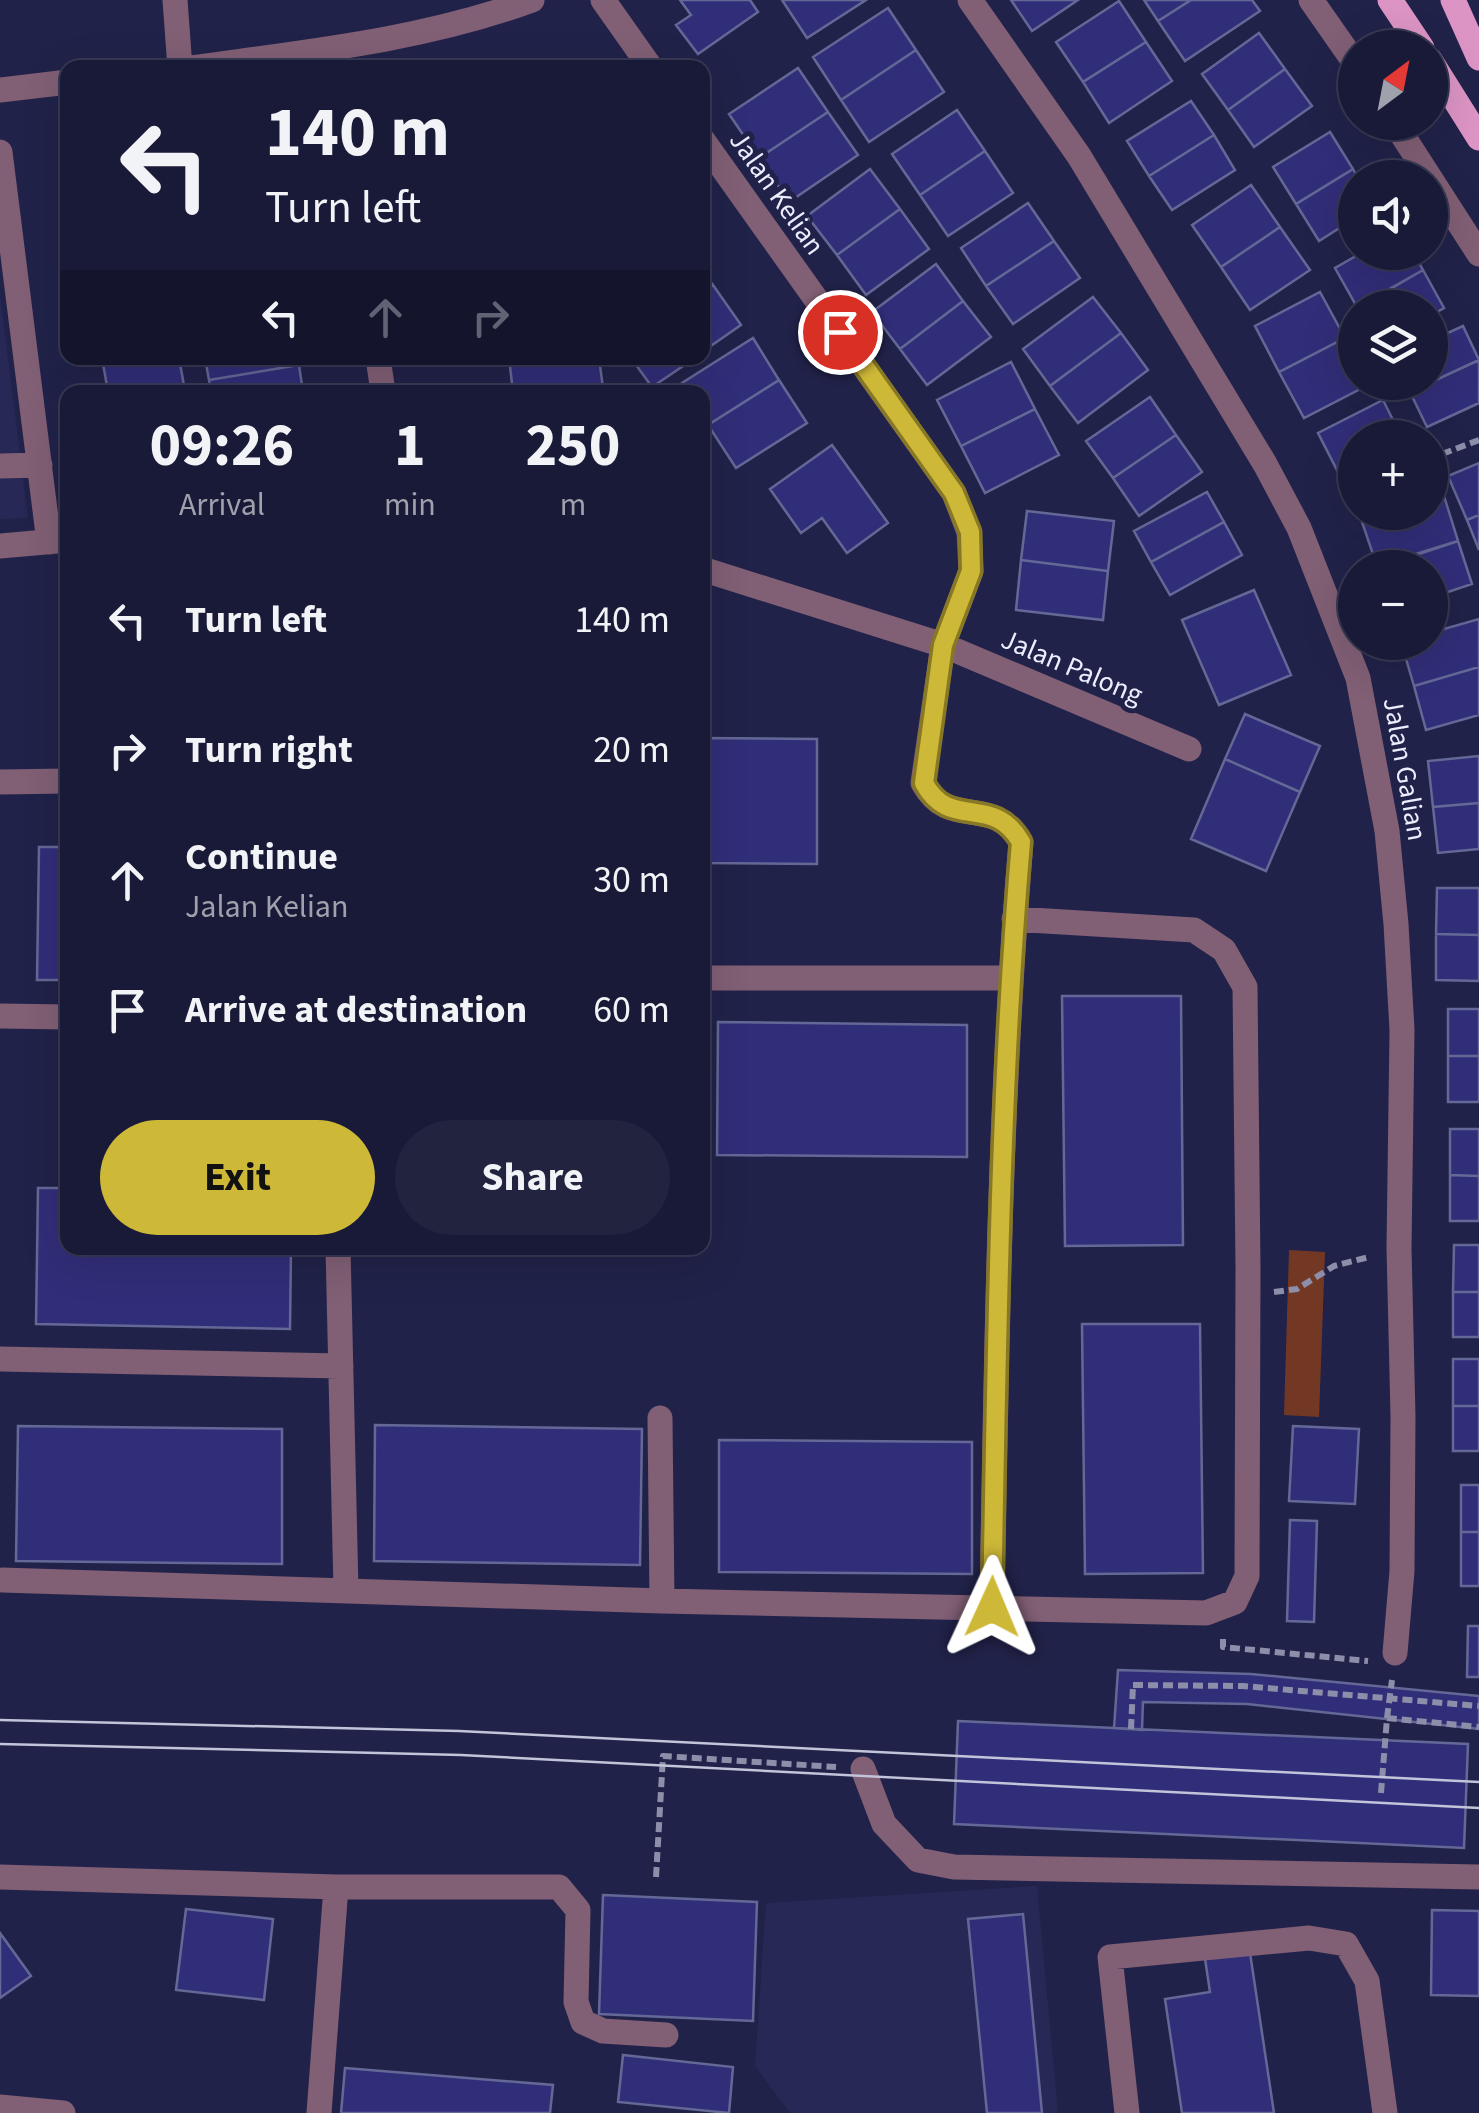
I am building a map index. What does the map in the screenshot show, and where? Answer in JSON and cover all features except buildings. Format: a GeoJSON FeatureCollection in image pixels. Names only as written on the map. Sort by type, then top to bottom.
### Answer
{"type":"FeatureCollection","features":[{"type":"Feature","properties":{"kind":"main road"},"geometry":{"type":"LineString","coordinates":[[1390,0],[1410,30]]}},
{"type":"Feature","properties":{"kind":"main road"},"geometry":{"type":"LineString","coordinates":[[1452,0],[1479,58]]}},
{"type":"Feature","properties":{"kind":"main road"},"geometry":{"type":"LineString","coordinates":[[1448,89],[1479,138]]}},
{"type":"Feature","properties":{"kind":"street"},"geometry":{"type":"LineString","coordinates":[[175,0],[179,60]]}},
{"type":"Feature","properties":{"kind":"street"},"geometry":{"type":"LineString","coordinates":[[305,60],[334,58],[532,0]]}},
{"type":"Feature","properties":{"kind":"street"},"geometry":{"type":"LineString","coordinates":[[603,0],[645,60]]}},
{"type":"Feature","properties":{"kind":"street","name":"Jalan Galian"},"geometry":{"type":"LineString","coordinates":[[970,0],[1079,156],[1265,464],[1299,528],[1358,678],[1387,831],[1402,1030],[1402,1552],[1385,1658]]}},
{"type":"Feature","properties":{"kind":"street"},"geometry":{"type":"LineString","coordinates":[[1311,0],[1338,39]]}},
{"type":"Feature","properties":{"kind":"street"},"geometry":{"type":"LineString","coordinates":[[0,90],[60,83]]}},
{"type":"Feature","properties":{"kind":"street"},"geometry":{"type":"LineString","coordinates":[[1406,140],[1479,254]]}},
{"type":"Feature","properties":{"kind":"street","name":"Jalan Kelian"},"geometry":{"type":"LineString","coordinates":[[710,151],[954,493],[970,532],[971,571],[943,645],[924,783],[933,800],[950,809],[994,815],[1010,824],[1021,842],[1014,918]]}},
{"type":"Feature","properties":{"kind":"street"},"geometry":{"type":"LineString","coordinates":[[0,152],[3,207],[40,465],[58,541],[0,546]]}},
{"type":"Feature","properties":{"kind":"street"},"geometry":{"type":"LineString","coordinates":[[0,466],[40,465]]}},
{"type":"Feature","properties":{"kind":"street","name":"Jalan Palong"},"geometry":{"type":"LineString","coordinates":[[710,572],[943,645],[1189,749]]}},
{"type":"Feature","properties":{"kind":"street"},"geometry":{"type":"LineString","coordinates":[[0,782],[60,782]]}},
{"type":"Feature","properties":{"kind":"street"},"geometry":{"type":"LineString","coordinates":[[2,1580],[662,1601],[1206,1612],[1235,1602],[1247,1576],[1245,987],[1224,950],[1194,930],[1014,918],[998,1275],[992,1607]]}},
{"type":"Feature","properties":{"kind":"street"},"geometry":{"type":"LineString","coordinates":[[710,978],[1010,978]]}},
{"type":"Feature","properties":{"kind":"street"},"geometry":{"type":"LineString","coordinates":[[0,1016],[60,1017]]}},
{"type":"Feature","properties":{"kind":"street"},"geometry":{"type":"LineString","coordinates":[[338,1255],[346,1591]]}},
{"type":"Feature","properties":{"kind":"street"},"geometry":{"type":"LineString","coordinates":[[0,1360],[341,1366]]}},
{"type":"Feature","properties":{"kind":"street"},"geometry":{"type":"LineString","coordinates":[[660,1418],[662,1601]]}},
{"type":"Feature","properties":{"kind":"street"},"geometry":{"type":"LineString","coordinates":[[863,1769],[884,1824],[906,1848],[918,1860],[954,1867],[1479,1876]]}},
{"type":"Feature","properties":{"kind":"street"},"geometry":{"type":"LineString","coordinates":[[0,1878],[336,1887],[558,1887],[578,1910],[576,2002],[583,2022],[603,2031],[666,2036]]}},
{"type":"Feature","properties":{"kind":"street"},"geometry":{"type":"LineString","coordinates":[[319,2113],[336,1887]]}},
{"type":"Feature","properties":{"kind":"street"},"geometry":{"type":"LineString","coordinates":[[1127,2113],[1110,1957],[1309,1938],[1346,1944],[1368,1981],[1385,2113]]}},
{"type":"Feature","properties":{"kind":"street"},"geometry":{"type":"LineString","coordinates":[[0,2107],[64,2113]]}},
{"type":"Feature","properties":{"kind":"path"},"geometry":{"type":"LineString","coordinates":[[1448,452],[1479,440]]}},
{"type":"Feature","properties":{"kind":"path"},"geometry":{"type":"LineString","coordinates":[[1248,1296],[1297,1289],[1334,1266],[1399,1248]]}},
{"type":"Feature","properties":{"kind":"path"},"geometry":{"type":"LineString","coordinates":[[1220,1608],[1224,1647],[1385,1658]]}},
{"type":"Feature","properties":{"kind":"path"},"geometry":{"type":"LineString","coordinates":[[1131,1729],[1133,1685],[1243,1686],[1479,1706]]}},
{"type":"Feature","properties":{"kind":"path"},"geometry":{"type":"LineString","coordinates":[[1380,1793],[1387,1718],[1479,1728]]}},
{"type":"Feature","properties":{"kind":"path"},"geometry":{"type":"LineString","coordinates":[[656,1877],[662,1756],[863,1769]]}},
{"type":"Feature","properties":{"kind":"shaded area"},"geometry":{"type":"Polygon","coordinates":[[[0,295],[28,518],[0,519],[0,295]]]}},
{"type":"Feature","properties":{"kind":"shaded area"},"geometry":{"type":"Polygon","coordinates":[[[1289,1250],[1325,1252],[1319,1417],[1284,1415],[1289,1250]]]}},
{"type":"Feature","properties":{"kind":"shaded area"},"geometry":{"type":"Polygon","coordinates":[[[1037,1886],[1058,2113],[790,2113],[755,2066],[766,1903],[1037,1886]]]}},
{"type":"Feature","properties":{"kind":"tram line"},"geometry":{"type":"LineString","coordinates":[[0,1720],[459,1731],[1479,1782]]}},
{"type":"Feature","properties":{"kind":"tram line"},"geometry":{"type":"LineString","coordinates":[[0,1744],[461,1755],[1479,1808]]}},
{"type":"Feature","properties":{"kind":"route"},"geometry":{"type":"LineString","coordinates":[[840,332],[954,493],[970,532],[971,571],[943,645],[924,783],[933,800],[950,809],[994,815],[1010,824],[1021,842],[1010,978],[998,1275],[992,1607]]}}]}
